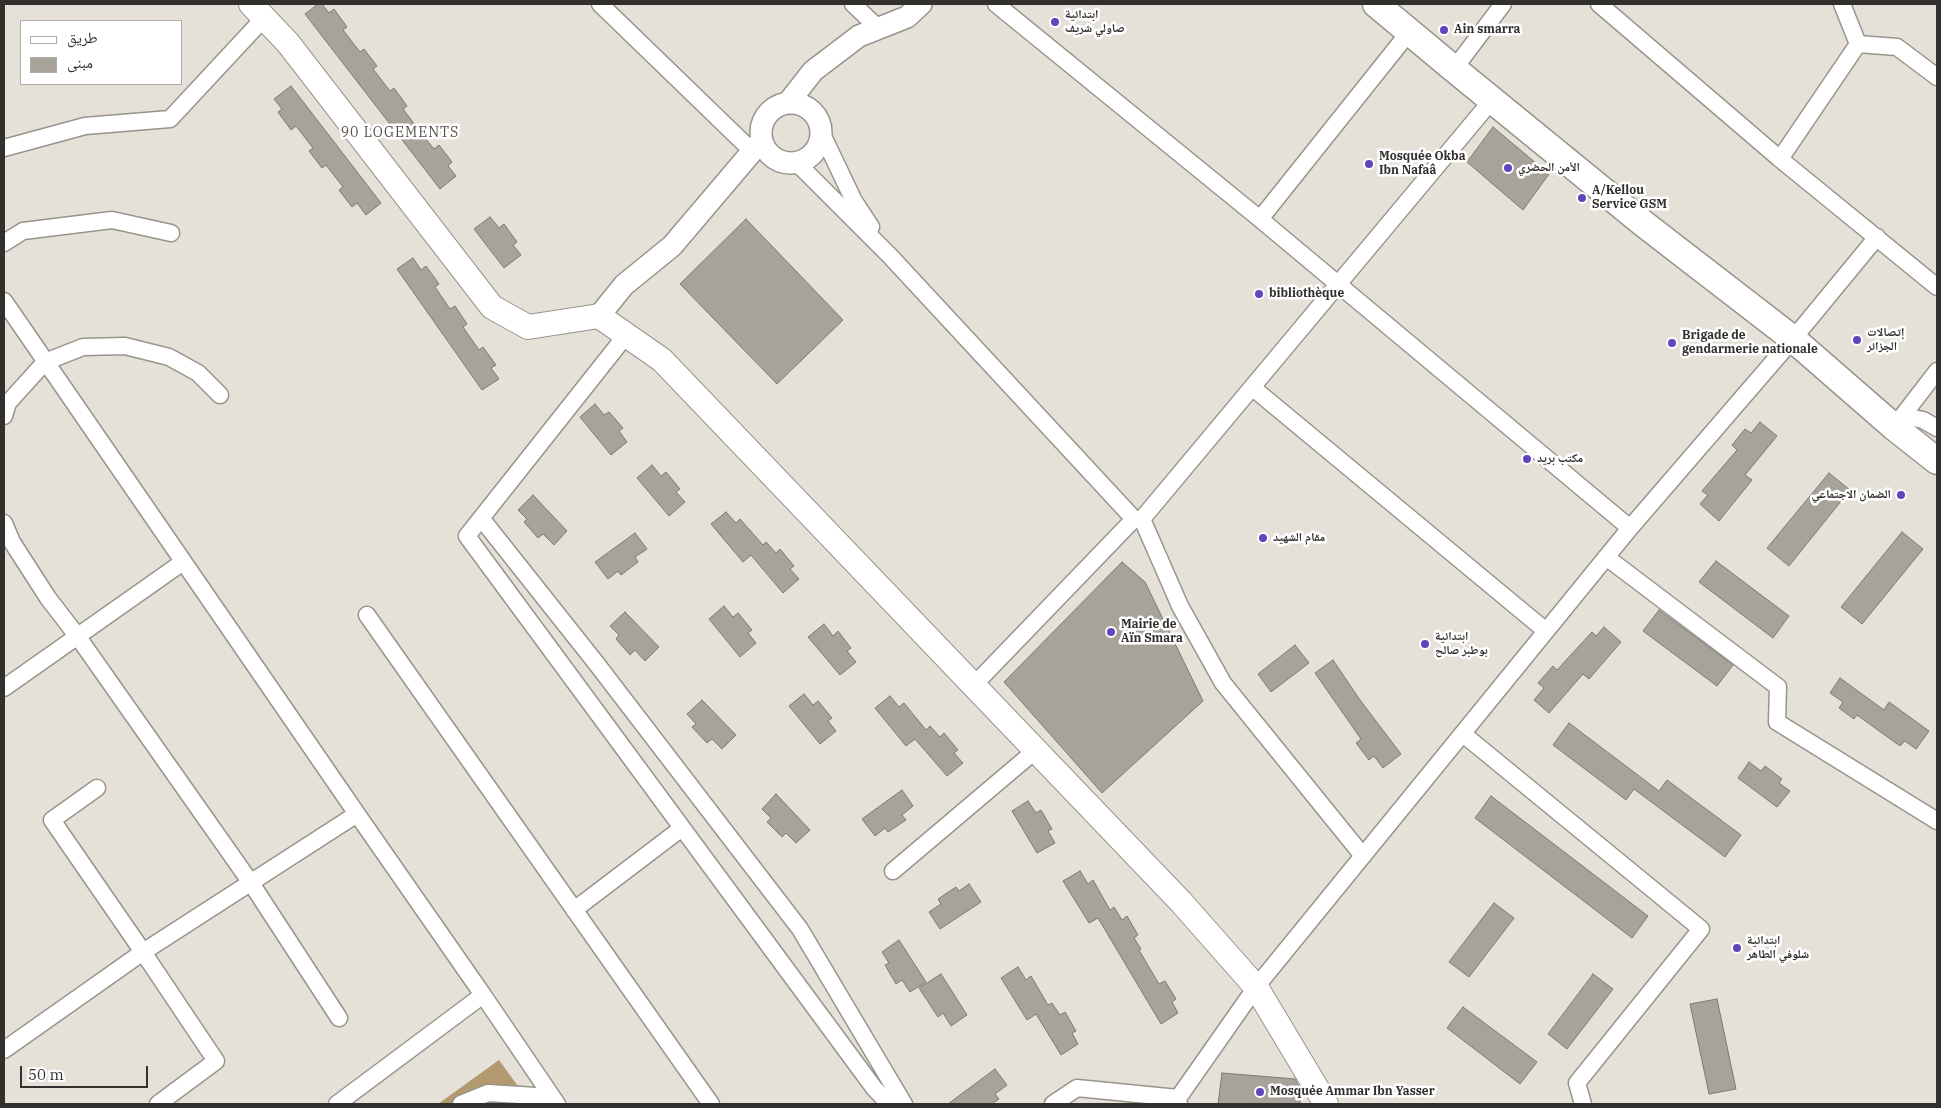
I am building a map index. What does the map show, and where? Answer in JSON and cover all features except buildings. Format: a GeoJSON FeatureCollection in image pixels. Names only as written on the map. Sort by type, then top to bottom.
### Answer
{"type":"FeatureCollection","features":[{"type":"Feature","properties":{"kind":"main road"},"geometry":{"type":"LineString","coordinates":[[1376,4],[1644,224],[1898,421],[1937,461]]}},
{"type":"Feature","properties":{"kind":"main road"},"geometry":{"type":"LineString","coordinates":[[258,11],[288,43],[492,307],[528,327],[599,316],[662,360],[1181,902],[1256,987],[1326,1104]]}},
{"type":"Feature","properties":{"kind":"street"},"geometry":{"type":"LineString","coordinates":[[600,4],[757,146],[764,148],[776,159],[790,164],[805,160],[817,150],[822,134]]}},
{"type":"Feature","properties":{"kind":"street"},"geometry":{"type":"LineString","coordinates":[[853,4],[878,28]]}},
{"type":"Feature","properties":{"kind":"street"},"geometry":{"type":"LineString","coordinates":[[788,103],[813,71],[859,36],[906,17],[921,4]]}},
{"type":"Feature","properties":{"kind":"street"},"geometry":{"type":"LineString","coordinates":[[996,4],[1260,219],[1630,528]]}},
{"type":"Feature","properties":{"kind":"street"},"geometry":{"type":"LineString","coordinates":[[1454,69],[1503,4]]}},
{"type":"Feature","properties":{"kind":"street"},"geometry":{"type":"LineString","coordinates":[[1599,4],[1780,160],[1877,236],[1937,287]]}},
{"type":"Feature","properties":{"kind":"street"},"geometry":{"type":"LineString","coordinates":[[1842,4],[1858,44]]}},
{"type":"Feature","properties":{"kind":"street"},"geometry":{"type":"LineString","coordinates":[[4,148],[85,126],[170,119],[258,11]]}},
{"type":"Feature","properties":{"kind":"street"},"geometry":{"type":"LineString","coordinates":[[1260,219],[1410,32]]}},
{"type":"Feature","properties":{"kind":"street"},"geometry":{"type":"LineString","coordinates":[[1780,160],[1858,44]]}},
{"type":"Feature","properties":{"kind":"street"},"geometry":{"type":"LineString","coordinates":[[1858,44],[1898,47],[1937,77]]}},
{"type":"Feature","properties":{"kind":"street"},"geometry":{"type":"LineString","coordinates":[[974,685],[1138,519],[1253,388],[1492,100]]}},
{"type":"Feature","properties":{"kind":"street"},"geometry":{"type":"LineString","coordinates":[[599,316],[624,285],[672,246],[757,146],[767,116],[778,106],[788,103],[798,104],[812,111],[820,124],[822,134],[854,201],[890,256]]}},
{"type":"Feature","properties":{"kind":"street"},"geometry":{"type":"LineString","coordinates":[[721,187],[776,159]]}},
{"type":"Feature","properties":{"kind":"street"},"geometry":{"type":"LineString","coordinates":[[797,163],[890,256],[1138,519],[1180,606],[1223,683],[1362,856]]}},
{"type":"Feature","properties":{"kind":"street"},"geometry":{"type":"LineString","coordinates":[[4,243],[23,231],[112,220],[170,233]]}},
{"type":"Feature","properties":{"kind":"street"},"geometry":{"type":"LineString","coordinates":[[1053,1104],[1077,1088],[1177,1102],[1256,987],[1606,557],[1793,339],[1877,236]]}},
{"type":"Feature","properties":{"kind":"street"},"geometry":{"type":"LineString","coordinates":[[4,301],[555,1100]]}},
{"type":"Feature","properties":{"kind":"street"},"geometry":{"type":"LineString","coordinates":[[627,334],[466,536],[874,1088],[889,1104]]}},
{"type":"Feature","properties":{"kind":"street"},"geometry":{"type":"LineString","coordinates":[[4,416],[8,403],[45,362],[83,347],[125,346],[169,357],[198,373],[220,396]]}},
{"type":"Feature","properties":{"kind":"street"},"geometry":{"type":"LineString","coordinates":[[1898,421],[1937,371]]}},
{"type":"Feature","properties":{"kind":"street"},"geometry":{"type":"LineString","coordinates":[[1253,388],[1546,631]]}},
{"type":"Feature","properties":{"kind":"street"},"geometry":{"type":"LineString","coordinates":[[1898,421],[1923,420],[1937,428]]}},
{"type":"Feature","properties":{"kind":"street"},"geometry":{"type":"LineString","coordinates":[[481,518],[596,663],[800,929],[904,1104]]}},
{"type":"Feature","properties":{"kind":"street"},"geometry":{"type":"LineString","coordinates":[[4,523],[12,542],[48,598],[78,637],[251,882],[340,1018]]}},
{"type":"Feature","properties":{"kind":"street"},"geometry":{"type":"LineString","coordinates":[[1606,557],[1778,687],[1777,722],[1937,821]]}},
{"type":"Feature","properties":{"kind":"street"},"geometry":{"type":"LineString","coordinates":[[4,688],[183,562]]}},
{"type":"Feature","properties":{"kind":"street"},"geometry":{"type":"LineString","coordinates":[[367,615],[711,1104]]}},
{"type":"Feature","properties":{"kind":"street"},"geometry":{"type":"LineString","coordinates":[[1462,734],[1701,929],[1577,1082],[1583,1104]]}},
{"type":"Feature","properties":{"kind":"street"},"geometry":{"type":"LineString","coordinates":[[893,870],[1036,750]]}},
{"type":"Feature","properties":{"kind":"street"},"geometry":{"type":"LineString","coordinates":[[97,788],[52,820],[216,1061],[158,1104]]}},
{"type":"Feature","properties":{"kind":"street"},"geometry":{"type":"LineString","coordinates":[[4,1050],[143,952],[357,814]]}},
{"type":"Feature","properties":{"kind":"street"},"geometry":{"type":"LineString","coordinates":[[574,910],[682,828]]}},
{"type":"Feature","properties":{"kind":"street"},"geometry":{"type":"LineString","coordinates":[[337,1104],[483,995]]}},
{"type":"Feature","properties":{"kind":"street"},"geometry":{"type":"LineString","coordinates":[[461,1104],[488,1093],[555,1100]]}},
{"type":"Feature","properties":{"kind":"shaded area"},"geometry":{"type":"Polygon","coordinates":[[[499,1060],[531,1104],[438,1104],[499,1060]]]}},
{"type":"Feature","properties":{"kind":"place","name":"ابتدائية صاولي شريف"},"geometry":{"type":"Point","coordinates":[1055,22]}},
{"type":"Feature","properties":{"kind":"place","name":"Ain smarra"},"geometry":{"type":"Point","coordinates":[1444,30]}},
{"type":"Feature","properties":{"kind":"place","name":"Mosquée Okba Ibn Nafaâ"},"geometry":{"type":"Point","coordinates":[1369,164]}},
{"type":"Feature","properties":{"kind":"place","name":"الأمن الحضري"},"geometry":{"type":"Point","coordinates":[1508,168]}},
{"type":"Feature","properties":{"kind":"place","name":"A/Kellou Service GSM"},"geometry":{"type":"Point","coordinates":[1582,198]}},
{"type":"Feature","properties":{"kind":"place","name":"bibliothèque"},"geometry":{"type":"Point","coordinates":[1259,294]}},
{"type":"Feature","properties":{"kind":"place","name":"إتصالات الجزائر"},"geometry":{"type":"Point","coordinates":[1857,340]}},
{"type":"Feature","properties":{"kind":"place","name":"Brigade de gendarmerie nationale"},"geometry":{"type":"Point","coordinates":[1672,343]}},
{"type":"Feature","properties":{"kind":"place","name":"مكتب بريد"},"geometry":{"type":"Point","coordinates":[1527,459]}},
{"type":"Feature","properties":{"kind":"place","name":"الضمان الاجتماعي"},"geometry":{"type":"Point","coordinates":[1901,495]}},
{"type":"Feature","properties":{"kind":"place","name":"مقام الشهيد"},"geometry":{"type":"Point","coordinates":[1263,538]}},
{"type":"Feature","properties":{"kind":"place","name":"Mairie de Aïn Smara"},"geometry":{"type":"Point","coordinates":[1111,632]}},
{"type":"Feature","properties":{"kind":"place","name":"ابتدائية بوطبر صالح"},"geometry":{"type":"Point","coordinates":[1425,644]}},
{"type":"Feature","properties":{"kind":"place","name":"ابتدائية شلوفي الطاهر"},"geometry":{"type":"Point","coordinates":[1737,948]}},
{"type":"Feature","properties":{"kind":"place","name":"Mosquée Ammar Ibn Yasser"},"geometry":{"type":"Point","coordinates":[1260,1092]}},
{"type":"Feature","properties":{"kind":"district","name":"90 LOGEMENTS"},"geometry":{"type":"Point","coordinates":[400,133]}}]}
